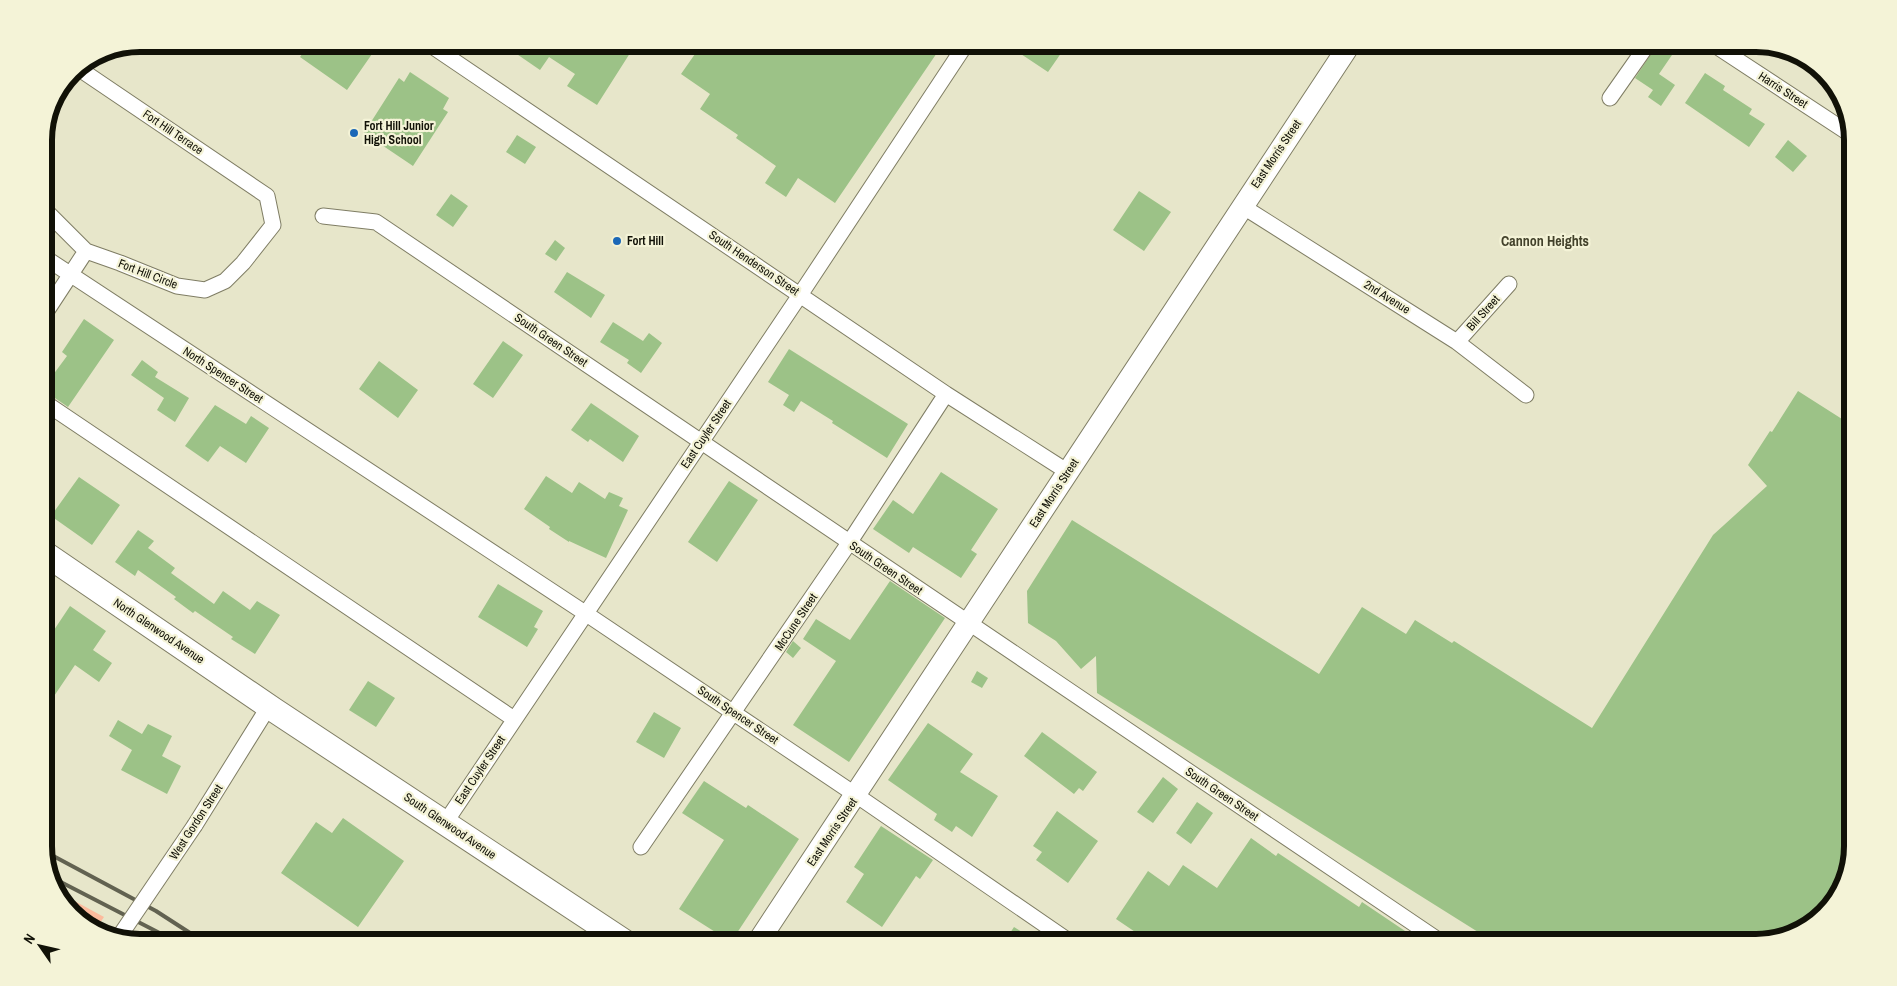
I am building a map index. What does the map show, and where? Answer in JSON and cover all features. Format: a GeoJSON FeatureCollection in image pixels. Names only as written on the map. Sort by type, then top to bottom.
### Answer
{"type":"FeatureCollection","features":[{"type":"Feature","properties":{"kind":"main road","name":"East Morris Street"},"geometry":{"type":"LineString","coordinates":[[763,934],[1345,52]]}},
{"type":"Feature","properties":{"kind":"main road","name":"North Glenwood Avenue"},"geometry":{"type":"LineString","coordinates":[[53,559],[272,708]]}},
{"type":"Feature","properties":{"kind":"main road","name":"South Glenwood Avenue"},"geometry":{"type":"LineString","coordinates":[[272,708],[612,934]]}},
{"type":"Feature","properties":{"kind":"street","name":"South Henderson Street"},"geometry":{"type":"LineString","coordinates":[[448,52],[946,394],[1068,472]]}},
{"type":"Feature","properties":{"kind":"street","name":"East Cuyler Street"},"geometry":{"type":"LineString","coordinates":[[445,823],[961,52]]}},
{"type":"Feature","properties":{"kind":"street"},"geometry":{"type":"LineString","coordinates":[[1610,98],[1642,52]]}},
{"type":"Feature","properties":{"kind":"street","name":"Harris Street"},"geometry":{"type":"LineString","coordinates":[[1725,52],[1844,130]]}},
{"type":"Feature","properties":{"kind":"street","name":"Fort Hill Terrace"},"geometry":{"type":"LineString","coordinates":[[85,73],[268,196]]}},
{"type":"Feature","properties":{"kind":"street","name":"Fort Hill Circle"},"geometry":{"type":"LineString","coordinates":[[53,218],[86,251],[177,286],[205,290],[225,280],[243,263],[273,225],[268,196]]}},
{"type":"Feature","properties":{"kind":"street","name":"2nd Avenue"},"geometry":{"type":"LineString","coordinates":[[1242,206],[1457,342],[1526,395]]}},
{"type":"Feature","properties":{"kind":"street","name":"South Green Street"},"geometry":{"type":"LineString","coordinates":[[323,216],[376,222],[1429,934]]}},
{"type":"Feature","properties":{"kind":"street"},"geometry":{"type":"LineString","coordinates":[[53,300],[86,251]]}},
{"type":"Feature","properties":{"kind":"street","name":"North Spencer Street"},"geometry":{"type":"LineString","coordinates":[[53,263],[402,493]]}},
{"type":"Feature","properties":{"kind":"street","name":"Bill Street"},"geometry":{"type":"LineString","coordinates":[[1457,342],[1509,284]]}},
{"type":"Feature","properties":{"kind":"street","name":"McCune Street"},"geometry":{"type":"LineString","coordinates":[[641,846],[849,543],[946,394]]}},
{"type":"Feature","properties":{"kind":"street"},"geometry":{"type":"LineString","coordinates":[[53,408],[514,719]]}},
{"type":"Feature","properties":{"kind":"street","name":"South Spencer Street"},"geometry":{"type":"LineString","coordinates":[[402,493],[734,713],[1058,934]]}},
{"type":"Feature","properties":{"kind":"street","name":"West Gordon Street"},"geometry":{"type":"LineString","coordinates":[[122,932],[272,708]]}},
{"type":"Feature","properties":{"kind":"shaded area"},"geometry":{"type":"Polygon","coordinates":[[[71,899],[104,917],[100,923],[92,919],[71,899]]]}},
{"type":"Feature","properties":{"kind":"building"},"geometry":{"type":"Polygon","coordinates":[[[303,52],[369,52],[372,54],[347,90],[300,57],[303,52]]]}},
{"type":"Feature","properties":{"kind":"building"},"geometry":{"type":"Polygon","coordinates":[[[514,52],[631,52],[597,105],[567,86],[575,74],[549,57],[540,70],[514,52]]]}},
{"type":"Feature","properties":{"kind":"building"},"geometry":{"type":"Polygon","coordinates":[[[696,52],[938,52],[835,203],[798,178],[786,197],[765,183],[776,166],[736,138],[738,135],[700,109],[710,94],[681,74],[696,52]]]}},
{"type":"Feature","properties":{"kind":"building"},"geometry":{"type":"Polygon","coordinates":[[[1018,52],[1062,52],[1048,72],[1018,52]]]}},
{"type":"Feature","properties":{"kind":"building"},"geometry":{"type":"Polygon","coordinates":[[[1652,52],[1668,52],[1672,55],[1659,74],[1675,85],[1661,106],[1648,97],[1653,90],[1635,78],[1652,52]]]}},
{"type":"Feature","properties":{"kind":"building"},"geometry":{"type":"Polygon","coordinates":[[[410,72],[449,98],[443,109],[448,112],[413,166],[364,133],[399,78],[404,82],[410,72]]]}},
{"type":"Feature","properties":{"kind":"building"},"geometry":{"type":"Polygon","coordinates":[[[1705,73],[1725,86],[1723,90],[1752,109],[1749,114],[1765,124],[1749,147],[1685,103],[1705,73]]]}},
{"type":"Feature","properties":{"kind":"building"},"geometry":{"type":"Polygon","coordinates":[[[517,135],[536,147],[525,164],[506,152],[517,135]]]}},
{"type":"Feature","properties":{"kind":"building"},"geometry":{"type":"Polygon","coordinates":[[[1788,140],[1807,156],[1793,172],[1775,157],[1788,140]]]}},
{"type":"Feature","properties":{"kind":"building"},"geometry":{"type":"Polygon","coordinates":[[[1139,191],[1171,212],[1144,251],[1113,230],[1139,191]]]}},
{"type":"Feature","properties":{"kind":"building"},"geometry":{"type":"Polygon","coordinates":[[[451,194],[468,206],[453,227],[436,215],[451,194]]]}},
{"type":"Feature","properties":{"kind":"building"},"geometry":{"type":"Polygon","coordinates":[[[555,240],[565,248],[556,261],[545,254],[555,240]]]}},
{"type":"Feature","properties":{"kind":"building"},"geometry":{"type":"Polygon","coordinates":[[[567,272],[605,295],[591,318],[554,292],[567,272]]]}},
{"type":"Feature","properties":{"kind":"building"},"geometry":{"type":"Polygon","coordinates":[[[84,319],[114,340],[68,407],[53,397],[53,375],[67,356],[62,352],[84,319]]]}},
{"type":"Feature","properties":{"kind":"building"},"geometry":{"type":"Polygon","coordinates":[[[613,322],[643,341],[649,333],[662,343],[641,373],[627,363],[629,360],[600,342],[613,322]]]}},
{"type":"Feature","properties":{"kind":"building"},"geometry":{"type":"Polygon","coordinates":[[[503,341],[523,355],[493,398],[473,384],[503,341]]]}},
{"type":"Feature","properties":{"kind":"building"},"geometry":{"type":"Polygon","coordinates":[[[789,349],[908,424],[887,458],[801,401],[794,412],[783,405],[789,395],[768,382],[789,349]]]}},
{"type":"Feature","properties":{"kind":"building"},"geometry":{"type":"Polygon","coordinates":[[[142,360],[158,372],[155,377],[189,398],[175,422],[157,410],[164,398],[131,375],[142,360]]]}},
{"type":"Feature","properties":{"kind":"building"},"geometry":{"type":"Polygon","coordinates":[[[379,361],[418,390],[398,418],[359,389],[379,361]]]}},
{"type":"Feature","properties":{"kind":"building"},"geometry":{"type":"Polygon","coordinates":[[[1798,391],[1844,420],[1844,857],[1840,874],[1830,894],[1819,908],[1790,927],[1768,933],[1481,934],[1097,693],[1096,656],[1081,669],[1056,641],[1028,623],[1027,591],[1072,520],[1319,674],[1362,607],[1406,634],[1415,620],[1452,643],[1454,641],[1592,728],[1713,535],[1767,486],[1748,465],[1770,431],[1772,432],[1798,391]]]}},
{"type":"Feature","properties":{"kind":"building"},"geometry":{"type":"Polygon","coordinates":[[[591,403],[639,436],[623,462],[590,439],[588,442],[571,430],[591,403]]]}},
{"type":"Feature","properties":{"kind":"building"},"geometry":{"type":"Polygon","coordinates":[[[215,405],[246,424],[251,416],[269,428],[246,463],[220,446],[208,462],[185,446],[215,405]]]}},
{"type":"Feature","properties":{"kind":"building"},"geometry":{"type":"Polygon","coordinates":[[[941,472],[998,509],[971,550],[977,554],[961,578],[913,547],[909,553],[873,529],[893,500],[913,514],[941,472]]]}},
{"type":"Feature","properties":{"kind":"building"},"geometry":{"type":"Polygon","coordinates":[[[546,476],[572,493],[579,482],[605,499],[609,492],[623,498],[619,506],[628,510],[606,558],[569,542],[524,509],[546,476]]]}},
{"type":"Feature","properties":{"kind":"building"},"geometry":{"type":"Polygon","coordinates":[[[79,477],[120,505],[92,545],[53,517],[53,513],[79,477]]]}},
{"type":"Feature","properties":{"kind":"building"},"geometry":{"type":"Polygon","coordinates":[[[729,481],[758,500],[717,562],[688,542],[729,481]]]}},
{"type":"Feature","properties":{"kind":"building"},"geometry":{"type":"Polygon","coordinates":[[[138,530],[154,541],[148,548],[175,568],[171,573],[214,604],[223,591],[250,610],[257,601],[280,615],[255,654],[231,639],[233,637],[195,611],[193,613],[174,599],[176,597],[138,570],[135,576],[115,562],[138,530]]]}},
{"type":"Feature","properties":{"kind":"building"},"geometry":{"type":"Polygon","coordinates":[[[890,581],[945,618],[849,762],[793,725],[836,661],[803,639],[816,619],[850,640],[890,581]]]}},
{"type":"Feature","properties":{"kind":"building"},"geometry":{"type":"Polygon","coordinates":[[[498,584],[543,611],[534,627],[538,629],[527,647],[478,617],[498,584]]]}},
{"type":"Feature","properties":{"kind":"building"},"geometry":{"type":"Polygon","coordinates":[[[70,606],[106,631],[93,650],[112,663],[99,682],[75,665],[53,698],[53,632],[70,606]]]}},
{"type":"Feature","properties":{"kind":"building"},"geometry":{"type":"Polygon","coordinates":[[[793,641],[801,648],[793,658],[786,652],[793,641]]]}},
{"type":"Feature","properties":{"kind":"building"},"geometry":{"type":"Polygon","coordinates":[[[977,671],[988,678],[982,688],[971,682],[977,671]]]}},
{"type":"Feature","properties":{"kind":"building"},"geometry":{"type":"Polygon","coordinates":[[[368,681],[395,698],[376,727],[349,710],[368,681]]]}},
{"type":"Feature","properties":{"kind":"building"},"geometry":{"type":"Polygon","coordinates":[[[654,712],[681,728],[664,758],[636,742],[654,712]]]}},
{"type":"Feature","properties":{"kind":"building"},"geometry":{"type":"Polygon","coordinates":[[[118,720],[142,734],[148,724],[172,736],[162,756],[181,766],[167,794],[121,770],[132,750],[109,736],[118,720]]]}},
{"type":"Feature","properties":{"kind":"building"},"geometry":{"type":"Polygon","coordinates":[[[928,723],[973,754],[960,772],[998,796],[972,837],[956,826],[952,832],[934,820],[937,814],[888,780],[928,723]]]}},
{"type":"Feature","properties":{"kind":"building"},"geometry":{"type":"Polygon","coordinates":[[[1042,732],[1097,772],[1083,791],[1079,788],[1074,794],[1024,756],[1042,732]]]}},
{"type":"Feature","properties":{"kind":"building"},"geometry":{"type":"Polygon","coordinates":[[[1163,777],[1178,789],[1153,823],[1137,812],[1163,777]]]}},
{"type":"Feature","properties":{"kind":"building"},"geometry":{"type":"Polygon","coordinates":[[[704,781],[746,808],[748,805],[799,839],[736,934],[718,934],[679,909],[724,840],[682,813],[704,781]]]}},
{"type":"Feature","properties":{"kind":"building"},"geometry":{"type":"Polygon","coordinates":[[[1197,802],[1213,813],[1191,844],[1176,833],[1197,802]]]}},
{"type":"Feature","properties":{"kind":"building"},"geometry":{"type":"Polygon","coordinates":[[[1057,811],[1098,841],[1068,883],[1036,860],[1042,852],[1033,846],[1057,811]]]}},
{"type":"Feature","properties":{"kind":"building"},"geometry":{"type":"Polygon","coordinates":[[[343,818],[404,861],[358,927],[281,873],[316,822],[332,833],[343,818]]]}},
{"type":"Feature","properties":{"kind":"building"},"geometry":{"type":"Polygon","coordinates":[[[881,826],[933,860],[920,879],[916,876],[882,927],[846,902],[864,874],[854,867],[881,826]]]}},
{"type":"Feature","properties":{"kind":"building"},"geometry":{"type":"Polygon","coordinates":[[[1251,838],[1276,856],[1278,853],[1359,907],[1362,902],[1410,934],[1138,934],[1116,919],[1148,871],[1169,886],[1183,865],[1217,888],[1251,838]]]}},
{"type":"Feature","properties":{"kind":"building"},"geometry":{"type":"Polygon","coordinates":[[[1014,927],[1025,934],[1009,934],[1014,927]]]}},
{"type":"Feature","properties":{"kind":"railway"},"geometry":{"type":"LineString","coordinates":[[53,856],[156,911],[192,934]]}},
{"type":"Feature","properties":{"kind":"railway"},"geometry":{"type":"LineString","coordinates":[[61,882],[162,934]]}},
{"type":"Feature","properties":{"kind":"place","name":"Fort Hill Junior High School"},"geometry":{"type":"Point","coordinates":[354,133]}},
{"type":"Feature","properties":{"kind":"place","name":"Fort Hill"},"geometry":{"type":"Point","coordinates":[617,241]}},
{"type":"Feature","properties":{"kind":"district","name":"Cannon Heights"},"geometry":{"type":"Point","coordinates":[1545,241]}}]}
